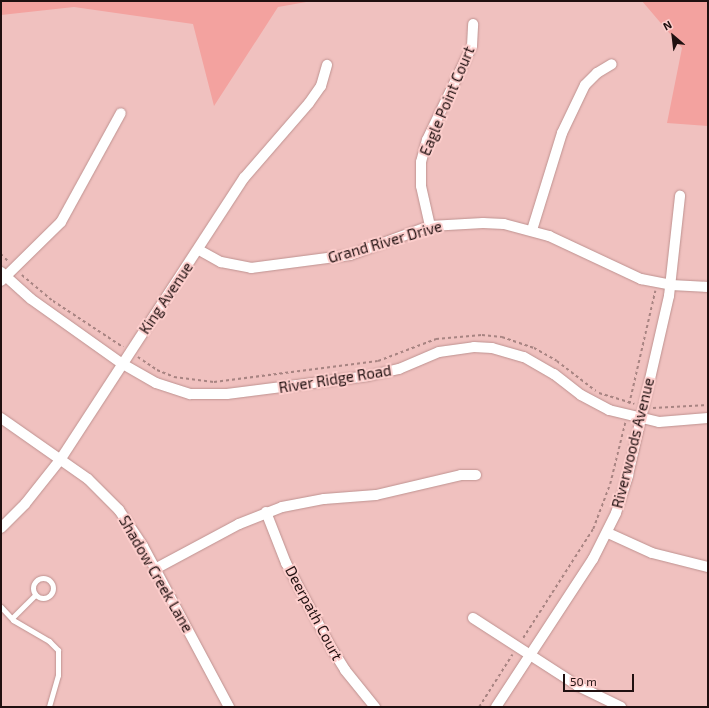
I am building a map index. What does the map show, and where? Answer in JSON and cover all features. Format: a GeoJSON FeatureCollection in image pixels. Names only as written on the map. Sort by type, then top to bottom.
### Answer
{"type":"FeatureCollection","features":[{"type":"Feature","properties":{"kind":"street","name":"Eagle Point Court"},"geometry":{"type":"LineString","coordinates":[[430,226],[421,186],[421,162],[427,140],[472,46],[473,24]]}},
{"type":"Feature","properties":{"kind":"street"},"geometry":{"type":"LineString","coordinates":[[532,230],[562,133],[585,85],[597,73],[612,64]]}},
{"type":"Feature","properties":{"kind":"street","name":"King Avenue"},"geometry":{"type":"LineString","coordinates":[[1,528],[25,504],[60,460],[121,363],[199,250],[244,178],[309,103],[321,86],[327,66]]}},
{"type":"Feature","properties":{"kind":"street"},"geometry":{"type":"LineString","coordinates":[[3,276],[61,222],[122,113]]}},
{"type":"Feature","properties":{"kind":"street","name":"Riverwoods Avenue"},"geometry":{"type":"LineString","coordinates":[[496,707],[608,533],[624,492],[639,419],[671,285],[680,196]]}},
{"type":"Feature","properties":{"kind":"street","name":"Grand River Drive"},"geometry":{"type":"LineString","coordinates":[[199,250],[221,262],[251,268],[279,266],[350,255],[430,226],[483,223],[532,230],[570,245],[641,279],[671,285],[708,287]]}},
{"type":"Feature","properties":{"kind":"street","name":"River Ridge Road"},"geometry":{"type":"LineString","coordinates":[[3,276],[43,308],[121,363],[172,389],[208,395],[368,376],[399,369],[439,352],[462,348],[492,348],[519,355],[540,364],[595,404],[639,419],[675,422],[708,418]]}},
{"type":"Feature","properties":{"kind":"street","name":"Shadow Creek Lane"},"geometry":{"type":"LineString","coordinates":[[1,418],[88,479],[120,510],[134,529],[229,707]]}},
{"type":"Feature","properties":{"kind":"street"},"geometry":{"type":"LineString","coordinates":[[156,569],[266,512],[304,502],[376,496],[461,475],[476,475]]}},
{"type":"Feature","properties":{"kind":"street","name":"Deerpath Court"},"geometry":{"type":"LineString","coordinates":[[266,512],[286,563],[332,649],[345,670],[375,707]]}},
{"type":"Feature","properties":{"kind":"street"},"geometry":{"type":"LineString","coordinates":[[608,533],[652,553],[708,567]]}},
{"type":"Feature","properties":{"kind":"street"},"geometry":{"type":"LineString","coordinates":[[473,618],[529,656],[596,697],[621,707]]}},
{"type":"Feature","properties":{"kind":"lane"},"geometry":{"type":"LineString","coordinates":[[41,578],[50,580],[53,590],[49,595],[43,598],[35,595],[33,587],[35,581],[41,578]]}},
{"type":"Feature","properties":{"kind":"lane"},"geometry":{"type":"LineString","coordinates":[[12,618],[35,595]]}},
{"type":"Feature","properties":{"kind":"lane"},"geometry":{"type":"LineString","coordinates":[[1,607],[12,618],[49,641],[58,650],[58,675],[49,707]]}},
{"type":"Feature","properties":{"kind":"path"},"geometry":{"type":"LineString","coordinates":[[1,254],[10,263]]}},
{"type":"Feature","properties":{"kind":"path"},"geometry":{"type":"LineString","coordinates":[[19,271],[53,301],[124,348]]}},
{"type":"Feature","properties":{"kind":"path"},"geometry":{"type":"LineString","coordinates":[[628,410],[655,289]]}},
{"type":"Feature","properties":{"kind":"path"},"geometry":{"type":"LineString","coordinates":[[648,407],[668,409],[708,405]]}},
{"type":"Feature","properties":{"kind":"path"},"geometry":{"type":"LineString","coordinates":[[520,643],[593,529],[608,489],[625,422]]}},
{"type":"Feature","properties":{"kind":"path"},"geometry":{"type":"LineString","coordinates":[[479,707],[514,652]]}},
{"type":"Feature","properties":{"kind":"shaded area"},"geometry":{"type":"Polygon","coordinates":[[[1,1],[312,1],[278,7],[214,106],[193,24],[74,7],[1,15],[1,1]]]}},
{"type":"Feature","properties":{"kind":"shaded area"},"geometry":{"type":"Polygon","coordinates":[[[642,1],[708,1],[708,126],[667,123],[682,48],[642,1]]]}}]}
